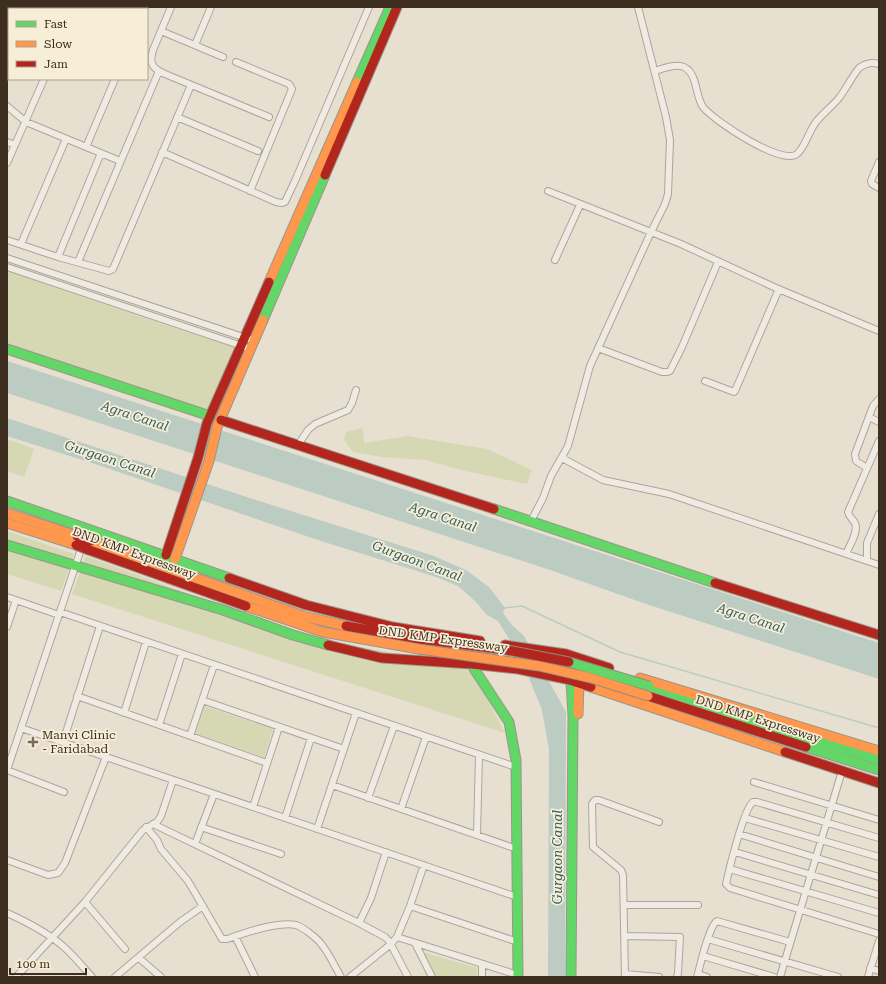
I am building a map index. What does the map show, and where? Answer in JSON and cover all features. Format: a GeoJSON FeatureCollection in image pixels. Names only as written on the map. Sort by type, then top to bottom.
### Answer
{"type":"FeatureCollection","features":[{"type":"Feature","properties":{"kind":"main road"},"geometry":{"type":"LineString","coordinates":[[166,556],[194,472],[209,420],[390,7]]}},
{"type":"Feature","properties":{"kind":"main road"},"geometry":{"type":"LineString","coordinates":[[175,559],[209,461],[219,424],[397,7]]}},
{"type":"Feature","properties":{"kind":"main road"},"geometry":{"type":"LineString","coordinates":[[7,348],[209,420]]}},
{"type":"Feature","properties":{"kind":"main road"},"geometry":{"type":"LineString","coordinates":[[219,424],[298,445],[729,588],[879,635]]}},
{"type":"Feature","properties":{"kind":"main road"},"geometry":{"type":"LineString","coordinates":[[7,501],[88,528],[306,606],[393,627],[566,654],[879,751]]}},
{"type":"Feature","properties":{"kind":"main road","name":"DND KMP Expressway"},"geometry":{"type":"LineString","coordinates":[[7,513],[274,616],[323,632],[419,650],[557,669],[648,691],[879,760]]}},
{"type":"Feature","properties":{"kind":"main road","name":"DND KMP Expressway"},"geometry":{"type":"LineString","coordinates":[[7,523],[77,540]]}},
{"type":"Feature","properties":{"kind":"main road"},"geometry":{"type":"LineString","coordinates":[[7,544],[224,610],[293,635],[337,648],[382,658],[471,664],[526,671],[575,682],[879,783]]}},
{"type":"Feature","properties":{"kind":"main road","name":"DND KMP Expressway"},"geometry":{"type":"LineString","coordinates":[[90,545],[303,616],[353,628],[420,639],[525,653],[602,670],[716,719],[879,770]]}},
{"type":"Feature","properties":{"kind":"main road"},"geometry":{"type":"LineString","coordinates":[[433,662],[437,634]]}},
{"type":"Feature","properties":{"kind":"main road"},"geometry":{"type":"LineString","coordinates":[[471,664],[509,722],[516,760],[518,976]]}},
{"type":"Feature","properties":{"kind":"main road"},"geometry":{"type":"LineString","coordinates":[[607,693],[614,670]]}},
{"type":"Feature","properties":{"kind":"main road"},"geometry":{"type":"LineString","coordinates":[[571,977],[573,716],[575,682]]}},
{"type":"Feature","properties":{"kind":"main road"},"geometry":{"type":"LineString","coordinates":[[575,682],[576,977]]}},
{"type":"Feature","properties":{"kind":"street"},"geometry":{"type":"LineString","coordinates":[[171,7],[150,58],[151,64],[159,71],[269,117]]}},
{"type":"Feature","properties":{"kind":"street"},"geometry":{"type":"LineString","coordinates":[[195,46],[211,7]]}},
{"type":"Feature","properties":{"kind":"street"},"geometry":{"type":"LineString","coordinates":[[162,152],[279,204],[282,203],[286,199],[369,7]]}},
{"type":"Feature","properties":{"kind":"street"},"geometry":{"type":"LineString","coordinates":[[531,522],[543,498],[551,476],[568,446],[590,366],[651,232],[666,204],[670,165],[670,140],[666,117],[638,7]]}},
{"type":"Feature","properties":{"kind":"street"},"geometry":{"type":"LineString","coordinates":[[161,31],[223,57]]}},
{"type":"Feature","properties":{"kind":"street"},"geometry":{"type":"LineString","coordinates":[[236,62],[289,84],[292,89],[250,191]]}},
{"type":"Feature","properties":{"kind":"street"},"geometry":{"type":"LineString","coordinates":[[654,71],[679,66],[685,67],[691,75],[700,103],[708,113],[742,137],[758,146],[787,157],[796,154],[800,150],[813,126],[839,98],[859,68],[872,63],[879,64]]}},
{"type":"Feature","properties":{"kind":"street"},"geometry":{"type":"LineString","coordinates":[[78,262],[159,71]]}},
{"type":"Feature","properties":{"kind":"street"},"geometry":{"type":"LineString","coordinates":[[7,163],[44,80]]}},
{"type":"Feature","properties":{"kind":"street"},"geometry":{"type":"LineString","coordinates":[[86,147],[115,80]]}},
{"type":"Feature","properties":{"kind":"street"},"geometry":{"type":"LineString","coordinates":[[7,240],[58,257],[108,271],[115,267],[162,152],[192,84]]}},
{"type":"Feature","properties":{"kind":"street"},"geometry":{"type":"LineString","coordinates":[[7,106],[26,122],[120,161]]}},
{"type":"Feature","properties":{"kind":"street"},"geometry":{"type":"LineString","coordinates":[[177,117],[258,151]]}},
{"type":"Feature","properties":{"kind":"street"},"geometry":{"type":"LineString","coordinates":[[21,244],[66,139]]}},
{"type":"Feature","properties":{"kind":"street"},"geometry":{"type":"LineString","coordinates":[[7,142],[15,145]]}},
{"type":"Feature","properties":{"kind":"street"},"geometry":{"type":"LineString","coordinates":[[58,257],[101,153]]}},
{"type":"Feature","properties":{"kind":"street"},"geometry":{"type":"LineString","coordinates":[[879,162],[871,181],[872,184],[879,188]]}},
{"type":"Feature","properties":{"kind":"street"},"geometry":{"type":"LineString","coordinates":[[548,191],[651,232],[779,289],[879,331]]}},
{"type":"Feature","properties":{"kind":"street"},"geometry":{"type":"LineString","coordinates":[[555,260],[580,205]]}},
{"type":"Feature","properties":{"kind":"street"},"geometry":{"type":"LineString","coordinates":[[7,258],[253,345]]}},
{"type":"Feature","properties":{"kind":"street"},"geometry":{"type":"LineString","coordinates":[[598,348],[662,372],[670,371],[682,347],[718,262]]}},
{"type":"Feature","properties":{"kind":"street"},"geometry":{"type":"LineString","coordinates":[[7,267],[244,341]]}},
{"type":"Feature","properties":{"kind":"street"},"geometry":{"type":"LineString","coordinates":[[705,381],[734,392],[779,289]]}},
{"type":"Feature","properties":{"kind":"street"},"geometry":{"type":"LineString","coordinates":[[298,445],[308,430],[315,424],[348,410],[356,390]]}},
{"type":"Feature","properties":{"kind":"street"},"geometry":{"type":"LineString","coordinates":[[867,468],[857,463],[854,457],[874,403],[879,399]]}},
{"type":"Feature","properties":{"kind":"street"},"geometry":{"type":"LineString","coordinates":[[869,417],[879,422]]}},
{"type":"Feature","properties":{"kind":"street"},"geometry":{"type":"LineString","coordinates":[[846,554],[856,529],[848,512],[879,441]]}},
{"type":"Feature","properties":{"kind":"street"},"geometry":{"type":"LineString","coordinates":[[562,458],[603,480],[669,494],[879,565]]}},
{"type":"Feature","properties":{"kind":"street"},"geometry":{"type":"LineString","coordinates":[[867,561],[868,543],[879,514]]}},
{"type":"Feature","properties":{"kind":"street"},"geometry":{"type":"LineString","coordinates":[[64,792],[7,770],[88,528]]}},
{"type":"Feature","properties":{"kind":"street"},"geometry":{"type":"LineString","coordinates":[[7,597],[100,626],[516,767]]}},
{"type":"Feature","properties":{"kind":"street"},"geometry":{"type":"LineString","coordinates":[[7,627],[16,600]]}},
{"type":"Feature","properties":{"kind":"street"},"geometry":{"type":"LineString","coordinates":[[63,742],[100,626]]}},
{"type":"Feature","properties":{"kind":"street"},"geometry":{"type":"LineString","coordinates":[[124,712],[146,642]]}},
{"type":"Feature","properties":{"kind":"street"},"geometry":{"type":"LineString","coordinates":[[159,725],[182,654]]}},
{"type":"Feature","properties":{"kind":"street"},"geometry":{"type":"LineString","coordinates":[[190,736],[214,665]]}},
{"type":"Feature","properties":{"kind":"street"},"geometry":{"type":"LineString","coordinates":[[77,696],[268,763]]}},
{"type":"Feature","properties":{"kind":"street"},"geometry":{"type":"LineString","coordinates":[[202,700],[344,749]]}},
{"type":"Feature","properties":{"kind":"street"},"geometry":{"type":"LineString","coordinates":[[317,829],[356,713]]}},
{"type":"Feature","properties":{"kind":"street"},"geometry":{"type":"LineString","coordinates":[[368,798],[394,726]]}},
{"type":"Feature","properties":{"kind":"street"},"geometry":{"type":"LineString","coordinates":[[253,807],[279,727]]}},
{"type":"Feature","properties":{"kind":"street"},"geometry":{"type":"LineString","coordinates":[[21,728],[517,897]]}},
{"type":"Feature","properties":{"kind":"street"},"geometry":{"type":"LineString","coordinates":[[401,809],[426,737]]}},
{"type":"Feature","properties":{"kind":"street"},"geometry":{"type":"LineString","coordinates":[[285,818],[311,738]]}},
{"type":"Feature","properties":{"kind":"street"},"geometry":{"type":"LineString","coordinates":[[477,835],[479,755]]}},
{"type":"Feature","properties":{"kind":"street"},"geometry":{"type":"LineString","coordinates":[[7,860],[48,875],[58,873],[65,863],[106,757]]}},
{"type":"Feature","properties":{"kind":"street"},"geometry":{"type":"LineString","coordinates":[[780,977],[842,771]]}},
{"type":"Feature","properties":{"kind":"street"},"geometry":{"type":"LineString","coordinates":[[16,977],[84,902],[146,827],[158,820],[161,816],[173,780]]}},
{"type":"Feature","properties":{"kind":"street"},"geometry":{"type":"LineString","coordinates":[[754,782],[879,820]]}},
{"type":"Feature","properties":{"kind":"street"},"geometry":{"type":"LineString","coordinates":[[332,785],[517,849]]}},
{"type":"Feature","properties":{"kind":"street"},"geometry":{"type":"LineString","coordinates":[[195,844],[214,794]]}},
{"type":"Feature","properties":{"kind":"street"},"geometry":{"type":"LineString","coordinates":[[659,822],[603,801],[599,800],[593,802],[593,847],[623,873],[625,976],[659,977]]}},
{"type":"Feature","properties":{"kind":"street"},"geometry":{"type":"LineString","coordinates":[[879,838],[755,801],[749,805],[739,834],[726,884],[728,887],[879,934]]}},
{"type":"Feature","properties":{"kind":"street"},"geometry":{"type":"LineString","coordinates":[[745,818],[879,857]]}},
{"type":"Feature","properties":{"kind":"street"},"geometry":{"type":"LineString","coordinates":[[153,824],[359,923],[385,937],[391,944],[408,977]]}},
{"type":"Feature","properties":{"kind":"street"},"geometry":{"type":"LineString","coordinates":[[146,827],[188,881],[221,937],[225,939],[275,926],[288,924],[298,925],[322,944],[341,977]]}},
{"type":"Feature","properties":{"kind":"street"},"geometry":{"type":"LineString","coordinates":[[201,827],[281,854]]}},
{"type":"Feature","properties":{"kind":"street"},"geometry":{"type":"LineString","coordinates":[[739,834],[879,878]]}},
{"type":"Feature","properties":{"kind":"street"},"geometry":{"type":"LineString","coordinates":[[359,923],[371,898],[386,852]]}},
{"type":"Feature","properties":{"kind":"street"},"geometry":{"type":"LineString","coordinates":[[735,852],[879,895]]}},
{"type":"Feature","properties":{"kind":"street"},"geometry":{"type":"LineString","coordinates":[[350,977],[397,938],[424,865]]}},
{"type":"Feature","properties":{"kind":"street"},"geometry":{"type":"LineString","coordinates":[[730,869],[879,913]]}},
{"type":"Feature","properties":{"kind":"street"},"geometry":{"type":"LineString","coordinates":[[84,902],[126,949]]}},
{"type":"Feature","properties":{"kind":"street"},"geometry":{"type":"LineString","coordinates":[[624,905],[698,905]]}},
{"type":"Feature","properties":{"kind":"street"},"geometry":{"type":"LineString","coordinates":[[115,977],[180,922],[203,906]]}},
{"type":"Feature","properties":{"kind":"street"},"geometry":{"type":"LineString","coordinates":[[410,906],[518,942]]}},
{"type":"Feature","properties":{"kind":"street"},"geometry":{"type":"LineString","coordinates":[[7,913],[28,922],[51,937],[70,953],[92,977]]}},
{"type":"Feature","properties":{"kind":"street"},"geometry":{"type":"LineString","coordinates":[[707,977],[697,976],[708,939],[714,923],[717,921],[790,942]]}},
{"type":"Feature","properties":{"kind":"street"},"geometry":{"type":"LineString","coordinates":[[235,936],[255,977]]}},
{"type":"Feature","properties":{"kind":"street"},"geometry":{"type":"LineString","coordinates":[[625,936],[680,937],[677,977]]}},
{"type":"Feature","properties":{"kind":"street"},"geometry":{"type":"LineString","coordinates":[[397,938],[518,976]]}},
{"type":"Feature","properties":{"kind":"street"},"geometry":{"type":"LineString","coordinates":[[708,939],[838,977]]}},
{"type":"Feature","properties":{"kind":"street"},"geometry":{"type":"LineString","coordinates":[[868,977],[870,968],[878,951],[879,941]]}},
{"type":"Feature","properties":{"kind":"street"},"geometry":{"type":"LineString","coordinates":[[415,943],[432,977]]}},
{"type":"Feature","properties":{"kind":"street"},"geometry":{"type":"LineString","coordinates":[[703,956],[774,977]]}},
{"type":"Feature","properties":{"kind":"street"},"geometry":{"type":"LineString","coordinates":[[139,958],[161,977]]}},
{"type":"Feature","properties":{"kind":"street"},"geometry":{"type":"LineString","coordinates":[[482,964],[482,977]]}},
{"type":"Feature","properties":{"kind":"street"},"geometry":{"type":"LineString","coordinates":[[870,968],[879,971]]}},
{"type":"Feature","properties":{"kind":"green space"},"geometry":{"type":"Polygon","coordinates":[[[7,271],[234,347],[208,410],[7,345],[7,271]]]}},
{"type":"Feature","properties":{"kind":"green space"},"geometry":{"type":"Polygon","coordinates":[[[363,428],[364,443],[407,436],[487,449],[532,470],[527,484],[461,470],[426,460],[382,457],[353,452],[344,440],[346,432],[363,428]]]}},
{"type":"Feature","properties":{"kind":"green space"},"geometry":{"type":"Polygon","coordinates":[[[7,440],[34,449],[24,477],[7,471],[7,440]]]}},
{"type":"Feature","properties":{"kind":"green space"},"geometry":{"type":"Polygon","coordinates":[[[7,531],[74,554],[61,591],[7,574],[7,531]]]}},
{"type":"Feature","properties":{"kind":"green space"},"geometry":{"type":"Polygon","coordinates":[[[86,556],[296,633],[328,641],[455,664],[473,674],[505,733],[72,594],[86,556]]]}},
{"type":"Feature","properties":{"kind":"green space"},"geometry":{"type":"Polygon","coordinates":[[[204,706],[273,729],[264,757],[194,733],[204,706]]]}},
{"type":"Feature","properties":{"kind":"green space"},"geometry":{"type":"Polygon","coordinates":[[[423,952],[477,968],[477,977],[436,977],[423,952]]]}},
{"type":"Feature","properties":{"kind":"water","name":"Agra Canal"},"geometry":{"type":"Polygon","coordinates":[[[7,361],[879,643],[879,679],[646,604],[550,570],[7,393],[7,361]]]}},
{"type":"Feature","properties":{"kind":"water","name":"Gurgaon Canal"},"geometry":{"type":"Polygon","coordinates":[[[7,418],[259,501],[434,556],[466,570],[489,587],[505,608],[503,613],[512,625],[524,636],[566,712],[565,977],[548,977],[549,750],[542,710],[527,673],[514,647],[498,621],[487,615],[476,602],[458,586],[436,577],[318,540],[98,465],[7,436],[7,418]]]}},
{"type":"Feature","properties":{"kind":"waterway"},"geometry":{"type":"LineString","coordinates":[[504,608],[522,606],[620,652],[879,728]]}},
{"type":"Feature","properties":{"kind":"traffic: fast"},"geometry":{"type":"LineString","coordinates":[[357,82],[390,7]]}},
{"type":"Feature","properties":{"kind":"traffic: fast"},"geometry":{"type":"LineString","coordinates":[[263,320],[325,175]]}},
{"type":"Feature","properties":{"kind":"traffic: fast"},"geometry":{"type":"LineString","coordinates":[[7,349],[210,416]]}},
{"type":"Feature","properties":{"kind":"traffic: fast"},"geometry":{"type":"LineString","coordinates":[[7,501],[229,578]]}},
{"type":"Feature","properties":{"kind":"traffic: fast"},"geometry":{"type":"LineString","coordinates":[[494,509],[715,583]]}},
{"type":"Feature","properties":{"kind":"traffic: fast"},"geometry":{"type":"LineString","coordinates":[[7,545],[223,610],[293,635],[328,645]]}},
{"type":"Feature","properties":{"kind":"traffic: fast"},"geometry":{"type":"LineString","coordinates":[[569,662],[649,686]]}},
{"type":"Feature","properties":{"kind":"traffic: fast"},"geometry":{"type":"LineString","coordinates":[[471,664],[509,722],[516,760],[518,977]]}},
{"type":"Feature","properties":{"kind":"traffic: fast"},"geometry":{"type":"LineString","coordinates":[[571,681],[573,716],[571,977]]}},
{"type":"Feature","properties":{"kind":"traffic: fast"},"geometry":{"type":"LineString","coordinates":[[649,686],[781,730],[879,760]]}},
{"type":"Feature","properties":{"kind":"traffic: fast"},"geometry":{"type":"LineString","coordinates":[[806,747],[879,770]]}},
{"type":"Feature","properties":{"kind":"traffic: slow"},"geometry":{"type":"LineString","coordinates":[[269,282],[357,82]]}},
{"type":"Feature","properties":{"kind":"traffic: slow"},"geometry":{"type":"LineString","coordinates":[[175,559],[209,461],[217,427],[263,320]]}},
{"type":"Feature","properties":{"kind":"traffic: slow"},"geometry":{"type":"LineString","coordinates":[[7,513],[77,536]]}},
{"type":"Feature","properties":{"kind":"traffic: slow"},"geometry":{"type":"LineString","coordinates":[[7,523],[76,545]]}},
{"type":"Feature","properties":{"kind":"traffic: slow"},"geometry":{"type":"LineString","coordinates":[[91,541],[303,616],[346,626]]}},
{"type":"Feature","properties":{"kind":"traffic: slow"},"geometry":{"type":"LineString","coordinates":[[246,606],[323,632],[419,649]]}},
{"type":"Feature","properties":{"kind":"traffic: slow"},"geometry":{"type":"LineString","coordinates":[[419,649],[539,666],[591,678],[648,696]]}},
{"type":"Feature","properties":{"kind":"traffic: slow"},"geometry":{"type":"LineString","coordinates":[[640,678],[879,751]]}},
{"type":"Feature","properties":{"kind":"traffic: slow"},"geometry":{"type":"LineString","coordinates":[[578,714],[579,684]]}},
{"type":"Feature","properties":{"kind":"traffic: slow"},"geometry":{"type":"LineString","coordinates":[[591,687],[785,752]]}},
{"type":"Feature","properties":{"kind":"traffic: jam"},"geometry":{"type":"LineString","coordinates":[[325,175],[397,7]]}},
{"type":"Feature","properties":{"kind":"traffic: jam"},"geometry":{"type":"LineString","coordinates":[[166,555],[198,458],[207,423],[269,282]]}},
{"type":"Feature","properties":{"kind":"traffic: jam"},"geometry":{"type":"LineString","coordinates":[[221,420],[494,509]]}},
{"type":"Feature","properties":{"kind":"traffic: jam"},"geometry":{"type":"LineString","coordinates":[[77,536],[91,541]]}},
{"type":"Feature","properties":{"kind":"traffic: jam"},"geometry":{"type":"LineString","coordinates":[[76,545],[89,550]]}},
{"type":"Feature","properties":{"kind":"traffic: jam"},"geometry":{"type":"LineString","coordinates":[[89,550],[246,606]]}},
{"type":"Feature","properties":{"kind":"traffic: jam"},"geometry":{"type":"LineString","coordinates":[[229,578],[306,605],[393,627],[480,641]]}},
{"type":"Feature","properties":{"kind":"traffic: jam"},"geometry":{"type":"LineString","coordinates":[[715,583],[879,635]]}},
{"type":"Feature","properties":{"kind":"traffic: jam"},"geometry":{"type":"LineString","coordinates":[[346,626],[420,639]]}},
{"type":"Feature","properties":{"kind":"traffic: jam"},"geometry":{"type":"LineString","coordinates":[[420,639],[507,650],[569,662]]}},
{"type":"Feature","properties":{"kind":"traffic: jam"},"geometry":{"type":"LineString","coordinates":[[328,645],[382,658],[518,669],[566,679],[591,687]]}},
{"type":"Feature","properties":{"kind":"traffic: jam"},"geometry":{"type":"LineString","coordinates":[[505,645],[566,654],[609,668]]}},
{"type":"Feature","properties":{"kind":"traffic: jam"},"geometry":{"type":"LineString","coordinates":[[648,696],[806,747]]}},
{"type":"Feature","properties":{"kind":"traffic: jam"},"geometry":{"type":"LineString","coordinates":[[785,752],[879,783]]}},
{"type":"Feature","properties":{"kind":"place","name":"Manvi Clinic - Faridabad"},"geometry":{"type":"Point","coordinates":[33,742]}}]}
